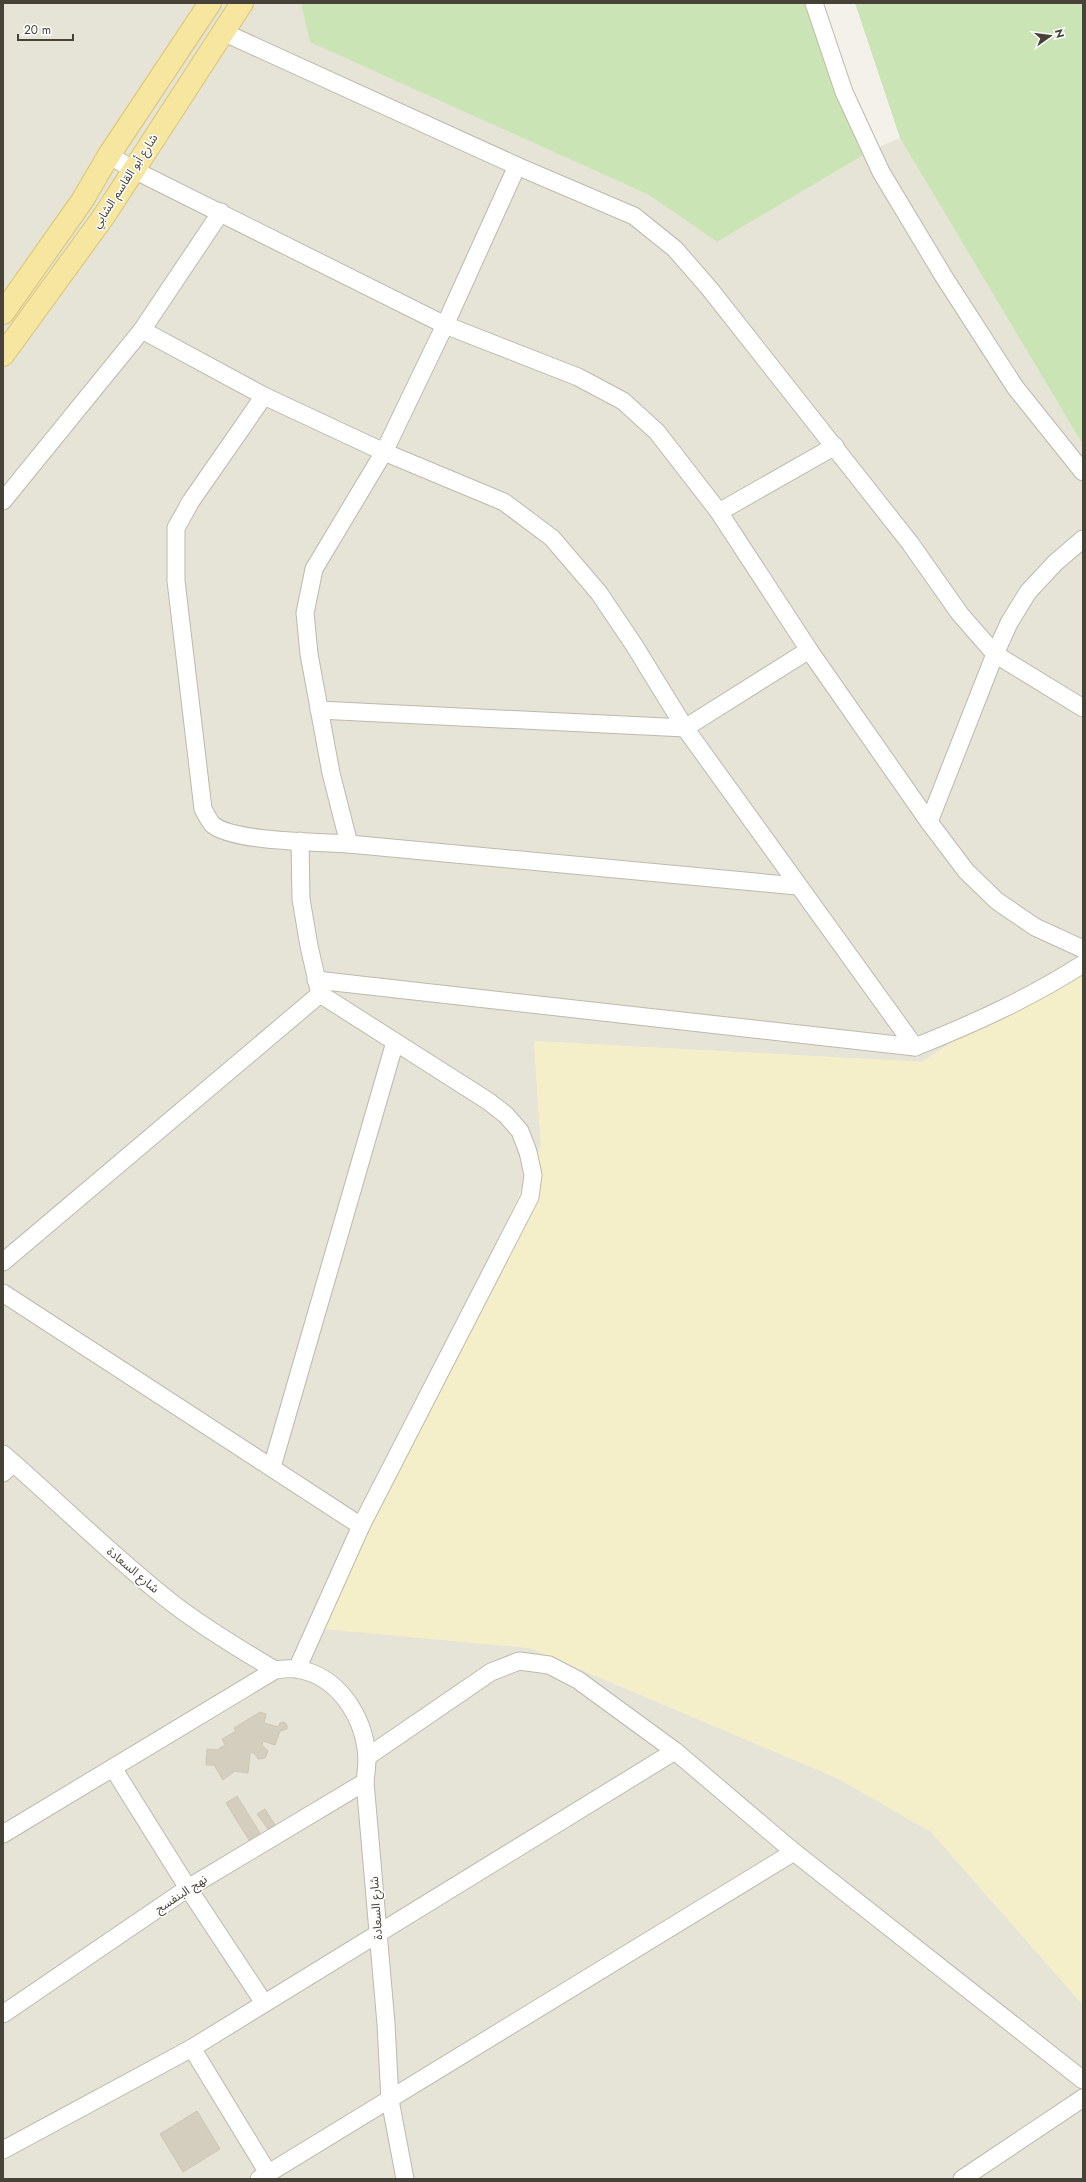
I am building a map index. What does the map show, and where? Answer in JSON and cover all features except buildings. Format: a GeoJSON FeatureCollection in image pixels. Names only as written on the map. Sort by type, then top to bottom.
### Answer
{"type":"FeatureCollection","features":[{"type":"Feature","properties":{"kind":"main road","name":"شارع أبو القاسم الشابي"},"geometry":{"type":"LineString","coordinates":[[3,313],[62,232],[109,155],[210,3]]}},
{"type":"Feature","properties":{"kind":"main road","name":"شارع أبو القاسم الشابي"},"geometry":{"type":"LineString","coordinates":[[3,355],[74,259],[242,3]]}},
{"type":"Feature","properties":{"kind":"street"},"geometry":{"type":"LineString","coordinates":[[814,3],[844,92],[881,172],[944,277],[1015,387],[1083,472]]}},
{"type":"Feature","properties":{"kind":"street"},"geometry":{"type":"LineString","coordinates":[[223,32],[517,166],[634,216],[675,248],[835,446],[910,543],[960,614],[995,654],[1083,708]]}},
{"type":"Feature","properties":{"kind":"street"},"geometry":{"type":"LineString","coordinates":[[109,155],[132,169],[221,212],[445,325],[578,376],[623,401],[656,432],[719,512],[809,650],[929,822],[966,871],[997,901],[1035,928],[1083,949]]}},
{"type":"Feature","properties":{"kind":"street"},"geometry":{"type":"LineString","coordinates":[[349,844],[331,772],[309,654],[305,613],[314,569],[384,452],[445,325],[517,166]]}},
{"type":"Feature","properties":{"kind":"street"},"geometry":{"type":"LineString","coordinates":[[3,501],[142,330],[221,212]]}},
{"type":"Feature","properties":{"kind":"street"},"geometry":{"type":"LineString","coordinates":[[142,330],[264,396],[384,452],[504,502],[552,538],[599,593],[685,728],[797,886],[915,1047]]}},
{"type":"Feature","properties":{"kind":"street"},"geometry":{"type":"LineString","coordinates":[[264,396],[191,501],[176,528],[176,581],[203,809],[212,824],[224,831],[237,834],[300,841],[349,844],[797,886]]}},
{"type":"Feature","properties":{"kind":"street"},"geometry":{"type":"LineString","coordinates":[[719,512],[835,446]]}},
{"type":"Feature","properties":{"kind":"street"},"geometry":{"type":"LineString","coordinates":[[929,822],[995,654],[1009,623],[1028,592],[1055,563],[1083,539]]}},
{"type":"Feature","properties":{"kind":"street"},"geometry":{"type":"LineString","coordinates":[[320,710],[685,728],[809,650]]}},
{"type":"Feature","properties":{"kind":"street"},"geometry":{"type":"LineString","coordinates":[[3,1834],[275,1670],[297,1669],[361,1526],[530,1197],[533,1175],[528,1152],[520,1131],[506,1115],[488,1101],[395,1042],[318,987],[302,899],[300,841]]}},
{"type":"Feature","properties":{"kind":"street"},"geometry":{"type":"LineString","coordinates":[[3,1262],[318,987],[915,1047],[979,1021],[1042,990],[1083,964]]}},
{"type":"Feature","properties":{"kind":"street"},"geometry":{"type":"LineString","coordinates":[[272,1467],[395,1042]]}},
{"type":"Feature","properties":{"kind":"street"},"geometry":{"type":"LineString","coordinates":[[3,1293],[361,1526]]}},
{"type":"Feature","properties":{"kind":"street","name":"شارع السعادة"},"geometry":{"type":"LineString","coordinates":[[6,1464],[176,1606],[225,1640],[275,1670]]}},
{"type":"Feature","properties":{"kind":"street"},"geometry":{"type":"LineString","coordinates":[[367,1757],[490,1672],[519,1661],[549,1664],[578,1680],[676,1751],[794,1852],[1083,2080]]}},
{"type":"Feature","properties":{"kind":"street","name":"شارع السعادة"},"geometry":{"type":"LineString","coordinates":[[297,1669],[327,1680],[349,1702],[360,1726],[367,1757],[365,1782],[390,2100],[405,2179]]}},
{"type":"Feature","properties":{"kind":"street"},"geometry":{"type":"LineString","coordinates":[[3,2150],[192,2048],[676,1751]]}},
{"type":"Feature","properties":{"kind":"street"},"geometry":{"type":"LineString","coordinates":[[113,1768],[188,1888],[264,2003]]}},
{"type":"Feature","properties":{"kind":"street","name":"نهج البنفسج"},"geometry":{"type":"LineString","coordinates":[[3,2014],[188,1888],[365,1782]]}},
{"type":"Feature","properties":{"kind":"street"},"geometry":{"type":"LineString","coordinates":[[192,2048],[264,2176],[794,1852]]}},
{"type":"Feature","properties":{"kind":"street"},"geometry":{"type":"LineString","coordinates":[[962,2179],[1083,2098]]}},
{"type":"Feature","properties":{"kind":"shaded area"},"geometry":{"type":"Polygon","coordinates":[[[3,3],[301,3],[311,42],[649,195],[717,242],[870,151],[900,138],[1083,445],[1083,955],[922,1062],[534,1041],[541,1146],[322,1628],[530,1648],[839,1779],[931,1832],[1083,2005],[1083,2179],[3,2179],[3,3]]]}},
{"type":"Feature","properties":{"kind":"green space"},"geometry":{"type":"Polygon","coordinates":[[[301,3],[812,3],[870,151],[717,242],[649,195],[310,42],[301,3]]]}},
{"type":"Feature","properties":{"kind":"green space"},"geometry":{"type":"Polygon","coordinates":[[[855,3],[1083,3],[1083,445],[900,138],[855,3]]]}},
{"type":"Feature","properties":{"kind":"sand"},"geometry":{"type":"Polygon","coordinates":[[[1083,955],[1083,2005],[931,1832],[839,1779],[530,1648],[322,1629],[541,1146],[534,1041],[922,1062],[1083,955]]]}}]}
